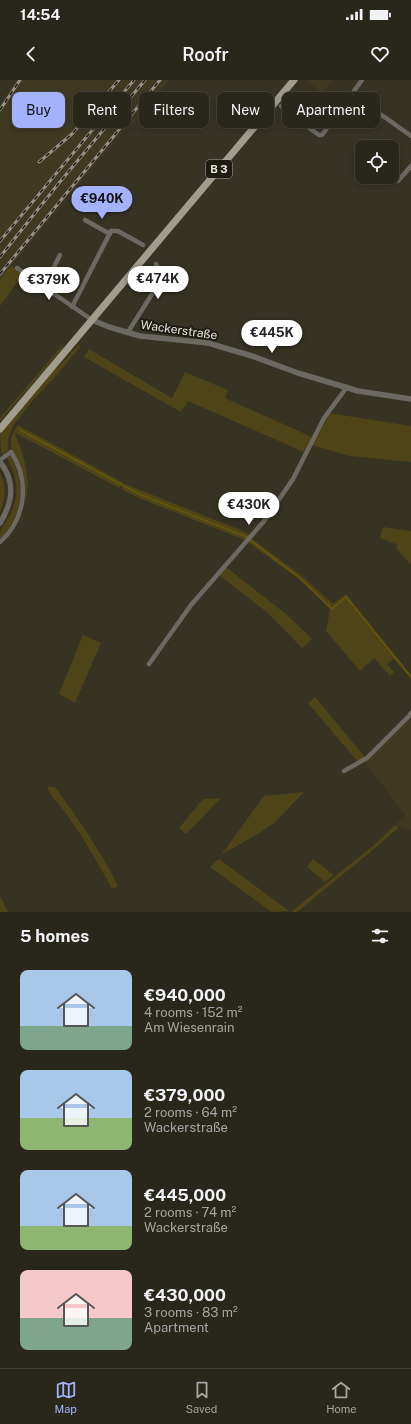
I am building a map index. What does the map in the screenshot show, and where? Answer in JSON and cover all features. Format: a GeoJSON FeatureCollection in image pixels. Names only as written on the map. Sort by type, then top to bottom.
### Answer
{"type":"FeatureCollection","features":[{"type":"Feature","properties":{"kind":"main road","name":"B 3"},"geometry":{"type":"LineString","coordinates":[[0,429],[294,80]]}},
{"type":"Feature","properties":{"kind":"street"},"geometry":{"type":"LineString","coordinates":[[353,92],[362,80]]}},
{"type":"Feature","properties":{"kind":"street"},"geometry":{"type":"LineString","coordinates":[[380,114],[411,136]]}},
{"type":"Feature","properties":{"kind":"street"},"geometry":{"type":"LineString","coordinates":[[309,128],[319,135],[322,135],[327,128]]}},
{"type":"Feature","properties":{"kind":"street"},"geometry":{"type":"LineString","coordinates":[[399,180],[411,166]]}},
{"type":"Feature","properties":{"kind":"street"},"geometry":{"type":"LineString","coordinates":[[85,220],[110,234]]}},
{"type":"Feature","properties":{"kind":"street"},"geometry":{"type":"LineString","coordinates":[[72,307],[111,231],[118,230],[143,245]]}},
{"type":"Feature","properties":{"kind":"street"},"geometry":{"type":"LineString","coordinates":[[44,287],[60,255]]}},
{"type":"Feature","properties":{"kind":"street","name":"Wackerstraße"},"geometry":{"type":"LineString","coordinates":[[128,332],[157,284],[160,273],[156,264]]}},
{"type":"Feature","properties":{"kind":"street","name":"Wackerstraße"},"geometry":{"type":"LineString","coordinates":[[17,268],[92,320],[109,327],[140,336],[208,343],[358,391],[411,399]]}},
{"type":"Feature","properties":{"kind":"street"},"geometry":{"type":"LineString","coordinates":[[54,294],[62,279]]}},
{"type":"Feature","properties":{"kind":"street"},"geometry":{"type":"LineString","coordinates":[[149,664],[191,605],[265,520],[293,479],[324,418],[347,387]]}},
{"type":"Feature","properties":{"kind":"street"},"geometry":{"type":"LineString","coordinates":[[0,523],[10,501],[11,489],[10,478],[0,461],[11,452],[20,471],[23,495],[20,512],[16,521],[12,529],[0,542]]}},
{"type":"Feature","properties":{"kind":"street"},"geometry":{"type":"LineString","coordinates":[[344,771],[366,758],[409,716],[411,712]]}},
{"type":"Feature","properties":{"kind":"shaded area"},"geometry":{"type":"Polygon","coordinates":[[[17,80],[169,80],[159,92],[139,92],[139,118],[131,125],[131,92],[73,92],[73,128],[128,128],[116,139],[0,279],[0,106],[17,80]]]}},
{"type":"Feature","properties":{"kind":"shaded area"},"geometry":{"type":"Polygon","coordinates":[[[308,80],[333,80],[323,92],[307,81],[308,80]]]}},
{"type":"Feature","properties":{"kind":"shaded area"},"geometry":{"type":"Polygon","coordinates":[[[11,266],[23,274],[0,306],[0,279],[11,266]]]}},
{"type":"Feature","properties":{"kind":"shaded area"},"geometry":{"type":"Polygon","coordinates":[[[78,345],[81,346],[33,400],[15,423],[8,438],[8,451],[4,454],[1,453],[0,432],[51,373],[78,345]]]}},
{"type":"Feature","properties":{"kind":"shaded area"},"geometry":{"type":"Polygon","coordinates":[[[62,346],[64,347],[0,421],[0,418],[62,346]]]}},
{"type":"Feature","properties":{"kind":"shaded area"},"geometry":{"type":"Polygon","coordinates":[[[89,349],[172,398],[185,372],[228,390],[225,398],[312,437],[304,452],[188,401],[181,412],[84,357],[89,349]]]}},
{"type":"Feature","properties":{"kind":"shaded area"},"geometry":{"type":"Polygon","coordinates":[[[329,413],[411,426],[411,462],[350,456],[311,445],[329,413]]]}},
{"type":"Feature","properties":{"kind":"shaded area"},"geometry":{"type":"Polygon","coordinates":[[[18,425],[124,483],[119,488],[14,432],[23,456],[27,473],[28,482],[26,499],[23,483],[13,456],[11,443],[14,431],[18,425]]]}},
{"type":"Feature","properties":{"kind":"shaded area"},"geometry":{"type":"Polygon","coordinates":[[[9,456],[11,457],[16,468],[19,479],[20,500],[14,520],[0,539],[1,529],[13,509],[16,494],[14,473],[7,458],[9,456]]]}},
{"type":"Feature","properties":{"kind":"shaded area"},"geometry":{"type":"Polygon","coordinates":[[[0,472],[4,492],[0,512],[0,472]]]}},
{"type":"Feature","properties":{"kind":"shaded area"},"geometry":{"type":"Polygon","coordinates":[[[125,484],[250,535],[245,540],[139,498],[121,489],[125,484]]]}},
{"type":"Feature","properties":{"kind":"shaded area"},"geometry":{"type":"Polygon","coordinates":[[[383,527],[411,531],[411,565],[396,548],[398,545],[380,538],[383,527]]]}},
{"type":"Feature","properties":{"kind":"shaded area"},"geometry":{"type":"Polygon","coordinates":[[[251,538],[302,576],[333,604],[346,594],[411,675],[411,679],[394,659],[387,664],[394,672],[390,676],[374,658],[360,671],[326,631],[330,609],[300,580],[248,542],[251,538]]]}},
{"type":"Feature","properties":{"kind":"shaded area"},"geometry":{"type":"Polygon","coordinates":[[[226,567],[286,614],[312,639],[302,648],[268,613],[219,575],[226,567]]]}},
{"type":"Feature","properties":{"kind":"shaded area"},"geometry":{"type":"Polygon","coordinates":[[[83,635],[101,643],[75,703],[59,694],[83,635]]]}},
{"type":"Feature","properties":{"kind":"shaded area"},"geometry":{"type":"Polygon","coordinates":[[[315,697],[365,757],[358,762],[308,703],[315,697]]]}},
{"type":"Feature","properties":{"kind":"shaded area"},"geometry":{"type":"Polygon","coordinates":[[[411,716],[411,830],[396,824],[406,816],[364,761],[411,716]]]}},
{"type":"Feature","properties":{"kind":"shaded area"},"geometry":{"type":"Polygon","coordinates":[[[47,787],[55,787],[64,799],[97,848],[118,886],[112,889],[85,842],[47,787]]]}},
{"type":"Feature","properties":{"kind":"shaded area"},"geometry":{"type":"Polygon","coordinates":[[[304,792],[273,824],[221,855],[264,796],[304,792]]]}},
{"type":"Feature","properties":{"kind":"shaded area"},"geometry":{"type":"Polygon","coordinates":[[[221,798],[186,834],[179,828],[203,799],[221,798]]]}},
{"type":"Feature","properties":{"kind":"shaded area"},"geometry":{"type":"Polygon","coordinates":[[[395,825],[399,827],[374,849],[297,912],[291,912],[374,845],[395,825]]]}},
{"type":"Feature","properties":{"kind":"shaded area"},"geometry":{"type":"Polygon","coordinates":[[[219,859],[289,911],[272,912],[210,867],[219,859]]]}},
{"type":"Feature","properties":{"kind":"shaded area"},"geometry":{"type":"Polygon","coordinates":[[[313,859],[334,875],[325,882],[307,867],[313,859]]]}},
{"type":"Feature","properties":{"kind":"shaded area"},"geometry":{"type":"Polygon","coordinates":[[[0,896],[8,912],[0,912],[0,896]]]}},
{"type":"Feature","properties":{"kind":"waterway"},"geometry":{"type":"LineString","coordinates":[[20,430],[139,494],[247,537]]}},
{"type":"Feature","properties":{"kind":"waterway"},"geometry":{"type":"LineString","coordinates":[[250,540],[300,578],[332,609],[346,597],[411,677]]}},
{"type":"Feature","properties":{"kind":"railway"},"geometry":{"type":"LineString","coordinates":[[0,110],[20,80]]}},
{"type":"Feature","properties":{"kind":"railway"},"geometry":{"type":"LineString","coordinates":[[39,162],[72,134],[119,80]]}},
{"type":"Feature","properties":{"kind":"railway"},"geometry":{"type":"LineString","coordinates":[[0,241],[134,80]]}},
{"type":"Feature","properties":{"kind":"railway"},"geometry":{"type":"LineString","coordinates":[[0,257],[59,183],[145,80]]}},
{"type":"Feature","properties":{"kind":"railway"},"geometry":{"type":"LineString","coordinates":[[0,274],[160,80]]}}]}
